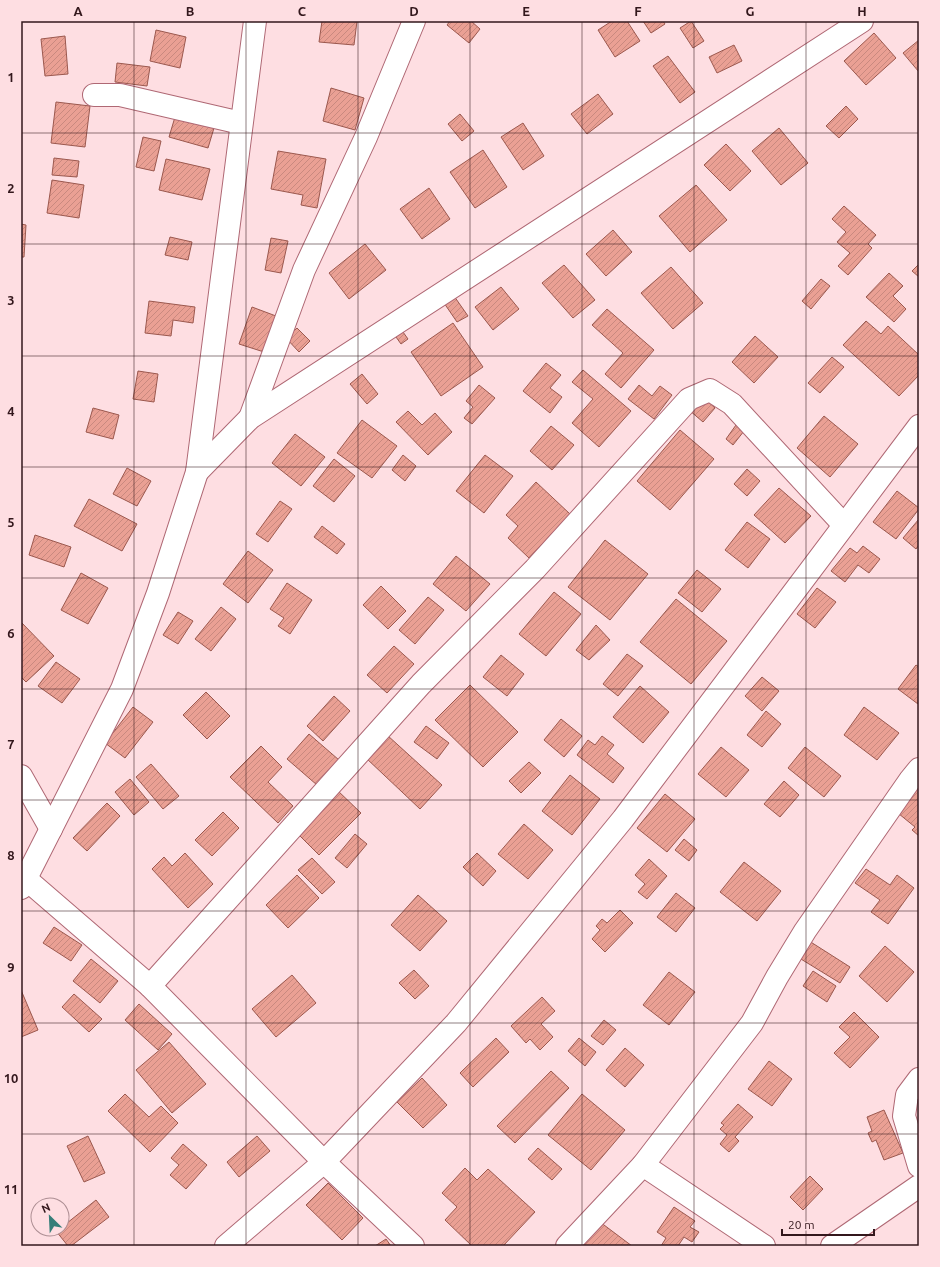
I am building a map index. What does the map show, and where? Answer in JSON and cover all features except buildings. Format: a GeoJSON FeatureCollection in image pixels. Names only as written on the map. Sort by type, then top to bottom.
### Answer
{"type":"FeatureCollection","features":[{"type":"Feature","properties":{"kind":"street"},"geometry":{"type":"LineString","coordinates":[[255,21],[197,472],[158,593],[122,689],[23,884],[150,986],[324,1162],[413,1246]]}},
{"type":"Feature","properties":{"kind":"street"},"geometry":{"type":"LineString","coordinates":[[250,418],[304,270],[366,137],[414,21]]}},
{"type":"Feature","properties":{"kind":"street"},"geometry":{"type":"LineString","coordinates":[[197,472],[250,418],[862,21]]}},
{"type":"Feature","properties":{"kind":"street"},"geometry":{"type":"LineString","coordinates":[[94,95],[120,95],[241,124]]}},
{"type":"Feature","properties":{"kind":"street"},"geometry":{"type":"LineString","coordinates":[[150,986],[421,684],[535,569],[689,398],[710,390],[732,404],[844,525]]}},
{"type":"Feature","properties":{"kind":"street"},"geometry":{"type":"LineString","coordinates":[[226,1246],[324,1162],[456,1023],[623,819],[919,426]]}},
{"type":"Feature","properties":{"kind":"street"},"geometry":{"type":"LineString","coordinates":[[567,1246],[643,1165],[752,1023],[777,977],[805,931],[905,786],[919,769]]}},
{"type":"Feature","properties":{"kind":"street"},"geometry":{"type":"LineString","coordinates":[[21,776],[51,829]]}},
{"type":"Feature","properties":{"kind":"street"},"geometry":{"type":"LineString","coordinates":[[919,1079],[907,1095],[904,1116],[919,1166]]}},
{"type":"Feature","properties":{"kind":"street"},"geometry":{"type":"LineString","coordinates":[[643,1165],[764,1246]]}},
{"type":"Feature","properties":{"kind":"street"},"geometry":{"type":"LineString","coordinates":[[832,1246],[919,1186]]}}]}
